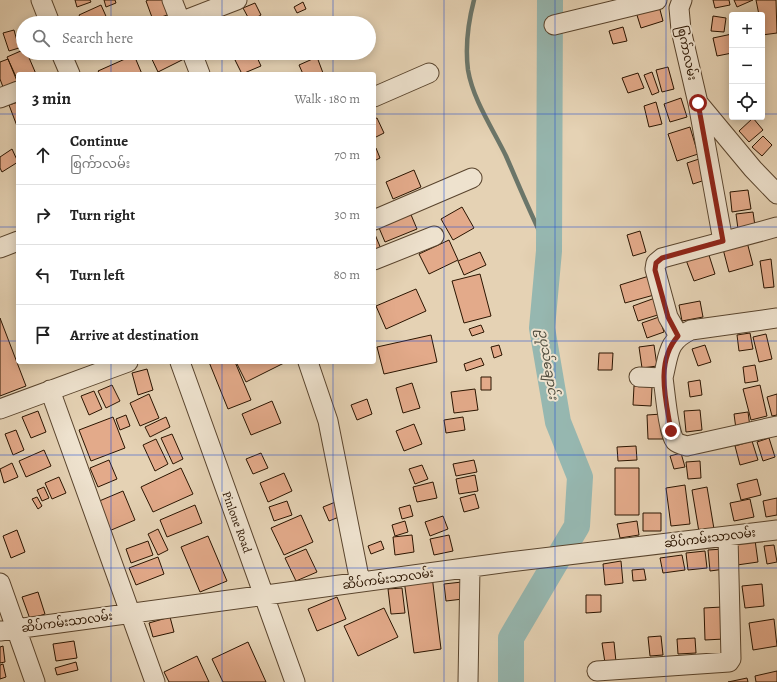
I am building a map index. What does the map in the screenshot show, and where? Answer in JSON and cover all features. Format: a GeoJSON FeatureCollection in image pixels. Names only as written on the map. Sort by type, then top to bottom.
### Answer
{"type":"FeatureCollection","features":[{"type":"Feature","properties":{"kind":"street"},"geometry":{"type":"LineString","coordinates":[[41,0],[47,16]]}},
{"type":"Feature","properties":{"kind":"street"},"geometry":{"type":"LineString","coordinates":[[172,0],[178,16]]}},
{"type":"Feature","properties":{"kind":"street"},"geometry":{"type":"LineString","coordinates":[[196,16],[238,0]]}},
{"type":"Feature","properties":{"kind":"street"},"geometry":{"type":"LineString","coordinates":[[554,25],[657,0]]}},
{"type":"Feature","properties":{"kind":"street","name":"စြက်ာလမ်း"},"geometry":{"type":"LineString","coordinates":[[682,0],[678,8],[681,30],[698,103],[723,241]]}},
{"type":"Feature","properties":{"kind":"street"},"geometry":{"type":"LineString","coordinates":[[63,60],[67,72]]}},
{"type":"Feature","properties":{"kind":"street"},"geometry":{"type":"LineString","coordinates":[[195,60],[199,72]]}},
{"type":"Feature","properties":{"kind":"street"},"geometry":{"type":"LineString","coordinates":[[376,96],[429,73]]}},
{"type":"Feature","properties":{"kind":"street"},"geometry":{"type":"LineString","coordinates":[[0,98],[16,92]]}},
{"type":"Feature","properties":{"kind":"street"},"geometry":{"type":"LineString","coordinates":[[698,103],[753,169],[777,194]]}},
{"type":"Feature","properties":{"kind":"street"},"geometry":{"type":"LineString","coordinates":[[376,219],[472,178]]}},
{"type":"Feature","properties":{"kind":"street"},"geometry":{"type":"LineString","coordinates":[[678,336],[668,317],[655,270],[656,263],[662,258],[777,227]]}},
{"type":"Feature","properties":{"kind":"street"},"geometry":{"type":"LineString","coordinates":[[376,259],[434,236]]}},
{"type":"Feature","properties":{"kind":"street"},"geometry":{"type":"LineString","coordinates":[[0,248],[16,242]]}},
{"type":"Feature","properties":{"kind":"street"},"geometry":{"type":"LineString","coordinates":[[777,318],[691,330],[678,336],[672,343],[663,378],[671,431],[675,440],[680,444],[687,446],[777,426]]}},
{"type":"Feature","properties":{"kind":"street"},"geometry":{"type":"LineString","coordinates":[[0,409],[122,364]]}},
{"type":"Feature","properties":{"kind":"street","name":"Pinlone Road"},"geometry":{"type":"LineString","coordinates":[[181,364],[295,682]]}},
{"type":"Feature","properties":{"kind":"street"},"geometry":{"type":"LineString","coordinates":[[309,364],[328,421],[360,582]]}},
{"type":"Feature","properties":{"kind":"street"},"geometry":{"type":"LineString","coordinates":[[639,377],[663,378]]}},
{"type":"Feature","properties":{"kind":"street"},"geometry":{"type":"LineString","coordinates":[[50,390],[155,682]]}},
{"type":"Feature","properties":{"kind":"street","name":"ဆိပ်ကမ်းသာလမ်း"},"geometry":{"type":"LineString","coordinates":[[8,630],[509,562],[777,530]]}},
{"type":"Feature","properties":{"kind":"street"},"geometry":{"type":"LineString","coordinates":[[597,671],[729,662],[731,659],[728,536]]}},
{"type":"Feature","properties":{"kind":"street"},"geometry":{"type":"LineString","coordinates":[[468,682],[470,568]]}},
{"type":"Feature","properties":{"kind":"street"},"geometry":{"type":"LineString","coordinates":[[0,583],[8,630],[35,682]]}},
{"type":"Feature","properties":{"kind":"building"},"geometry":{"type":"Polygon","coordinates":[[[75,0],[90,0],[91,2],[77,7],[75,0]]]}},
{"type":"Feature","properties":{"kind":"building"},"geometry":{"type":"Polygon","coordinates":[[[104,0],[115,0],[116,3],[106,7],[104,0]]]}},
{"type":"Feature","properties":{"kind":"building"},"geometry":{"type":"Polygon","coordinates":[[[164,0],[170,14],[164,16],[152,16],[146,1],[164,0]]]}},
{"type":"Feature","properties":{"kind":"building"},"geometry":{"type":"Polygon","coordinates":[[[713,0],[729,0],[730,5],[715,8],[713,0]]]}},
{"type":"Feature","properties":{"kind":"building"},"geometry":{"type":"Polygon","coordinates":[[[734,0],[753,0],[737,7],[734,0]]]}},
{"type":"Feature","properties":{"kind":"building"},"geometry":{"type":"Polygon","coordinates":[[[756,0],[776,0],[777,33],[765,35],[765,12],[758,12],[756,0]]]}},
{"type":"Feature","properties":{"kind":"building"},"geometry":{"type":"Polygon","coordinates":[[[303,2],[306,9],[297,13],[294,7],[303,2]]]}},
{"type":"Feature","properties":{"kind":"building"},"geometry":{"type":"Polygon","coordinates":[[[255,3],[261,15],[247,16],[243,8],[255,3]]]}},
{"type":"Feature","properties":{"kind":"building"},"geometry":{"type":"Polygon","coordinates":[[[101,5],[106,16],[80,16],[101,5]]]}},
{"type":"Feature","properties":{"kind":"building"},"geometry":{"type":"Polygon","coordinates":[[[659,6],[663,21],[641,28],[636,12],[659,6]]]}},
{"type":"Feature","properties":{"kind":"building"},"geometry":{"type":"Polygon","coordinates":[[[713,16],[726,18],[724,32],[711,31],[713,16]]]}},
{"type":"Feature","properties":{"kind":"building"},"geometry":{"type":"Polygon","coordinates":[[[623,27],[627,41],[613,44],[609,31],[623,27]]]}},
{"type":"Feature","properties":{"kind":"building"},"geometry":{"type":"Polygon","coordinates":[[[14,30],[16,37],[16,49],[9,51],[3,33],[14,30]]]}},
{"type":"Feature","properties":{"kind":"building"},"geometry":{"type":"Polygon","coordinates":[[[729,35],[729,54],[717,56],[713,38],[729,35]]]}},
{"type":"Feature","properties":{"kind":"building"},"geometry":{"type":"Polygon","coordinates":[[[16,53],[16,60],[30,60],[35,72],[16,72],[16,77],[7,57],[16,53]]]}},
{"type":"Feature","properties":{"kind":"building"},"geometry":{"type":"Polygon","coordinates":[[[8,59],[16,79],[16,81],[3,87],[0,79],[0,62],[8,59]]]}},
{"type":"Feature","properties":{"kind":"building"},"geometry":{"type":"Polygon","coordinates":[[[123,60],[136,60],[141,72],[99,72],[98,71],[123,60]]]}},
{"type":"Feature","properties":{"kind":"building"},"geometry":{"type":"Polygon","coordinates":[[[152,60],[182,60],[158,72],[152,60]]]}},
{"type":"Feature","properties":{"kind":"building"},"geometry":{"type":"Polygon","coordinates":[[[235,60],[258,60],[261,66],[247,72],[241,72],[235,60]]]}},
{"type":"Feature","properties":{"kind":"building"},"geometry":{"type":"Polygon","coordinates":[[[310,60],[318,60],[323,72],[302,72],[299,65],[310,60]]]}},
{"type":"Feature","properties":{"kind":"building"},"geometry":{"type":"Polygon","coordinates":[[[668,67],[674,89],[662,92],[656,70],[668,67]]]}},
{"type":"Feature","properties":{"kind":"building"},"geometry":{"type":"Polygon","coordinates":[[[652,72],[659,92],[652,95],[644,75],[652,72]]]}},
{"type":"Feature","properties":{"kind":"building"},"geometry":{"type":"Polygon","coordinates":[[[638,73],[644,88],[628,93],[622,78],[638,73]]]}},
{"type":"Feature","properties":{"kind":"building"},"geometry":{"type":"Polygon","coordinates":[[[681,98],[687,117],[670,122],[664,104],[681,98]]]}},
{"type":"Feature","properties":{"kind":"building"},"geometry":{"type":"Polygon","coordinates":[[[656,102],[662,124],[649,127],[644,106],[656,102]]]}},
{"type":"Feature","properties":{"kind":"building"},"geometry":{"type":"Polygon","coordinates":[[[16,103],[16,123],[9,105],[16,103]]]}},
{"type":"Feature","properties":{"kind":"building"},"geometry":{"type":"Polygon","coordinates":[[[376,118],[384,133],[376,137],[376,118]]]}},
{"type":"Feature","properties":{"kind":"building"},"geometry":{"type":"Polygon","coordinates":[[[751,120],[755,120],[763,130],[749,142],[739,131],[751,120]]]}},
{"type":"Feature","properties":{"kind":"building"},"geometry":{"type":"Polygon","coordinates":[[[690,127],[698,154],[677,161],[668,134],[690,127]]]}},
{"type":"Feature","properties":{"kind":"building"},"geometry":{"type":"Polygon","coordinates":[[[763,136],[772,145],[762,156],[752,147],[763,136]]]}},
{"type":"Feature","properties":{"kind":"building"},"geometry":{"type":"Polygon","coordinates":[[[376,148],[380,158],[376,160],[376,148]]]}},
{"type":"Feature","properties":{"kind":"building"},"geometry":{"type":"Polygon","coordinates":[[[12,149],[16,158],[16,163],[2,172],[0,168],[0,157],[12,149]]]}},
{"type":"Feature","properties":{"kind":"building"},"geometry":{"type":"Polygon","coordinates":[[[702,158],[708,179],[693,184],[687,163],[702,158]]]}},
{"type":"Feature","properties":{"kind":"building"},"geometry":{"type":"Polygon","coordinates":[[[414,170],[421,187],[393,199],[386,182],[414,170]]]}},
{"type":"Feature","properties":{"kind":"building"},"geometry":{"type":"Polygon","coordinates":[[[748,190],[751,209],[732,212],[730,192],[748,190]]]}},
{"type":"Feature","properties":{"kind":"building"},"geometry":{"type":"Polygon","coordinates":[[[462,207],[474,228],[453,240],[441,219],[462,207]]]}},
{"type":"Feature","properties":{"kind":"building"},"geometry":{"type":"Polygon","coordinates":[[[409,210],[417,229],[385,242],[377,223],[409,210]]]}},
{"type":"Feature","properties":{"kind":"building"},"geometry":{"type":"Polygon","coordinates":[[[753,212],[755,226],[738,229],[736,214],[753,212]]]}},
{"type":"Feature","properties":{"kind":"building"},"geometry":{"type":"Polygon","coordinates":[[[640,231],[646,252],[633,256],[627,235],[640,231]]]}},
{"type":"Feature","properties":{"kind":"building"},"geometry":{"type":"Polygon","coordinates":[[[376,237],[381,249],[376,251],[376,237]]]}},
{"type":"Feature","properties":{"kind":"building"},"geometry":{"type":"Polygon","coordinates":[[[449,240],[458,260],[429,274],[419,254],[449,240]]]}},
{"type":"Feature","properties":{"kind":"building"},"geometry":{"type":"Polygon","coordinates":[[[747,242],[753,265],[729,272],[723,249],[747,242]]]}},
{"type":"Feature","properties":{"kind":"building"},"geometry":{"type":"Polygon","coordinates":[[[480,252],[486,265],[464,275],[458,261],[480,252]]]}},
{"type":"Feature","properties":{"kind":"building"},"geometry":{"type":"Polygon","coordinates":[[[708,252],[715,274],[694,281],[686,260],[708,252]]]}},
{"type":"Feature","properties":{"kind":"building"},"geometry":{"type":"Polygon","coordinates":[[[771,259],[774,287],[764,288],[760,261],[771,259]]]}},
{"type":"Feature","properties":{"kind":"building"},"geometry":{"type":"Polygon","coordinates":[[[480,274],[491,316],[464,323],[452,281],[480,274]]]}},
{"type":"Feature","properties":{"kind":"building"},"geometry":{"type":"Polygon","coordinates":[[[649,276],[654,295],[625,303],[620,285],[649,276]]]}},
{"type":"Feature","properties":{"kind":"building"},"geometry":{"type":"Polygon","coordinates":[[[416,289],[426,311],[386,329],[376,306],[416,289]]]}},
{"type":"Feature","properties":{"kind":"building"},"geometry":{"type":"Polygon","coordinates":[[[655,298],[661,314],[638,321],[633,306],[655,298]]]}},
{"type":"Feature","properties":{"kind":"building"},"geometry":{"type":"Polygon","coordinates":[[[700,301],[703,317],[682,321],[679,305],[700,301]]]}},
{"type":"Feature","properties":{"kind":"building"},"geometry":{"type":"Polygon","coordinates":[[[659,317],[664,332],[647,338],[642,323],[659,317]]]}},
{"type":"Feature","properties":{"kind":"building"},"geometry":{"type":"Polygon","coordinates":[[[0,318],[16,360],[16,364],[18,364],[26,386],[0,396],[0,318]]]}},
{"type":"Feature","properties":{"kind":"building"},"geometry":{"type":"Polygon","coordinates":[[[481,325],[484,332],[472,336],[469,329],[481,325]]]}},
{"type":"Feature","properties":{"kind":"building"},"geometry":{"type":"Polygon","coordinates":[[[750,333],[753,349],[739,351],[737,335],[750,333]]]}},
{"type":"Feature","properties":{"kind":"building"},"geometry":{"type":"Polygon","coordinates":[[[766,334],[772,359],[759,362],[753,337],[766,334]]]}},
{"type":"Feature","properties":{"kind":"building"},"geometry":{"type":"Polygon","coordinates":[[[431,335],[437,362],[384,374],[377,347],[431,335]]]}},
{"type":"Feature","properties":{"kind":"building"},"geometry":{"type":"Polygon","coordinates":[[[499,345],[502,355],[494,358],[491,347],[499,345]]]}},
{"type":"Feature","properties":{"kind":"building"},"geometry":{"type":"Polygon","coordinates":[[[654,345],[657,366],[642,368],[639,347],[654,345]]]}},
{"type":"Feature","properties":{"kind":"building"},"geometry":{"type":"Polygon","coordinates":[[[705,345],[711,362],[698,366],[692,349],[705,345]]]}},
{"type":"Feature","properties":{"kind":"building"},"geometry":{"type":"Polygon","coordinates":[[[599,353],[613,353],[612,370],[598,370],[599,353]]]}},
{"type":"Feature","properties":{"kind":"building"},"geometry":{"type":"Polygon","coordinates":[[[481,358],[484,365],[466,371],[464,364],[481,358]]]}},
{"type":"Feature","properties":{"kind":"building"},"geometry":{"type":"Polygon","coordinates":[[[210,364],[236,364],[251,400],[228,409],[210,364]]]}},
{"type":"Feature","properties":{"kind":"building"},"geometry":{"type":"Polygon","coordinates":[[[237,364],[282,364],[246,382],[237,364]]]}},
{"type":"Feature","properties":{"kind":"building"},"geometry":{"type":"Polygon","coordinates":[[[755,365],[758,381],[745,383],[743,367],[755,365]]]}},
{"type":"Feature","properties":{"kind":"building"},"geometry":{"type":"Polygon","coordinates":[[[147,369],[153,390],[138,395],[132,373],[147,369]]]}},
{"type":"Feature","properties":{"kind":"building"},"geometry":{"type":"Polygon","coordinates":[[[481,377],[491,377],[491,390],[481,390],[481,377]]]}},
{"type":"Feature","properties":{"kind":"building"},"geometry":{"type":"Polygon","coordinates":[[[700,380],[702,395],[690,397],[688,382],[700,380]]]}},
{"type":"Feature","properties":{"kind":"building"},"geometry":{"type":"Polygon","coordinates":[[[412,383],[420,408],[403,413],[396,388],[412,383]]]}},
{"type":"Feature","properties":{"kind":"building"},"geometry":{"type":"Polygon","coordinates":[[[112,385],[120,401],[106,408],[98,391],[112,385]]]}},
{"type":"Feature","properties":{"kind":"building"},"geometry":{"type":"Polygon","coordinates":[[[760,385],[767,416],[751,420],[743,389],[760,385]]]}},
{"type":"Feature","properties":{"kind":"building"},"geometry":{"type":"Polygon","coordinates":[[[634,386],[652,387],[651,406],[633,405],[634,386]]]}},
{"type":"Feature","properties":{"kind":"building"},"geometry":{"type":"Polygon","coordinates":[[[475,389],[478,410],[454,413],[451,392],[475,389]]]}},
{"type":"Feature","properties":{"kind":"building"},"geometry":{"type":"Polygon","coordinates":[[[94,391],[102,409],[89,415],[81,396],[94,391]]]}},
{"type":"Feature","properties":{"kind":"building"},"geometry":{"type":"Polygon","coordinates":[[[149,394],[159,418],[140,426],[130,403],[149,394]]]}},
{"type":"Feature","properties":{"kind":"building"},"geometry":{"type":"Polygon","coordinates":[[[777,394],[777,415],[772,416],[767,397],[777,394]]]}},
{"type":"Feature","properties":{"kind":"building"},"geometry":{"type":"Polygon","coordinates":[[[367,399],[372,414],[357,420],[351,405],[367,399]]]}},
{"type":"Feature","properties":{"kind":"building"},"geometry":{"type":"Polygon","coordinates":[[[272,401],[281,423],[251,435],[242,414],[272,401]]]}},
{"type":"Feature","properties":{"kind":"building"},"geometry":{"type":"Polygon","coordinates":[[[700,410],[702,430],[686,432],[684,411],[700,410]]]}},
{"type":"Feature","properties":{"kind":"building"},"geometry":{"type":"Polygon","coordinates":[[[38,411],[46,432],[31,438],[22,417],[38,411]]]}},
{"type":"Feature","properties":{"kind":"building"},"geometry":{"type":"Polygon","coordinates":[[[748,412],[750,427],[736,429],[734,414],[748,412]]]}},
{"type":"Feature","properties":{"kind":"building"},"geometry":{"type":"Polygon","coordinates":[[[662,414],[663,439],[648,439],[647,415],[662,414]]]}},
{"type":"Feature","properties":{"kind":"building"},"geometry":{"type":"Polygon","coordinates":[[[126,415],[130,426],[120,430],[116,419],[126,415]]]}},
{"type":"Feature","properties":{"kind":"building"},"geometry":{"type":"Polygon","coordinates":[[[113,417],[125,448],[91,461],[79,430],[113,417]]]}},
{"type":"Feature","properties":{"kind":"building"},"geometry":{"type":"Polygon","coordinates":[[[166,417],[170,427],[150,437],[145,427],[166,417]]]}},
{"type":"Feature","properties":{"kind":"building"},"geometry":{"type":"Polygon","coordinates":[[[463,417],[465,430],[446,433],[444,420],[463,417]]]}},
{"type":"Feature","properties":{"kind":"building"},"geometry":{"type":"Polygon","coordinates":[[[414,424],[422,444],[404,451],[396,431],[414,424]]]}},
{"type":"Feature","properties":{"kind":"building"},"geometry":{"type":"Polygon","coordinates":[[[16,430],[24,450],[13,455],[5,434],[16,430]]]}},
{"type":"Feature","properties":{"kind":"building"},"geometry":{"type":"Polygon","coordinates":[[[172,434],[183,459],[173,464],[161,438],[172,434]]]}},
{"type":"Feature","properties":{"kind":"building"},"geometry":{"type":"Polygon","coordinates":[[[769,438],[775,457],[763,461],[757,442],[769,438]]]}},
{"type":"Feature","properties":{"kind":"building"},"geometry":{"type":"Polygon","coordinates":[[[156,439],[168,464],[155,471],[143,445],[156,439]]]}},
{"type":"Feature","properties":{"kind":"building"},"geometry":{"type":"Polygon","coordinates":[[[752,441],[758,460],[740,465],[735,446],[752,441]]]}},
{"type":"Feature","properties":{"kind":"building"},"geometry":{"type":"Polygon","coordinates":[[[636,446],[637,460],[618,461],[617,447],[636,446]]]}},
{"type":"Feature","properties":{"kind":"building"},"geometry":{"type":"Polygon","coordinates":[[[44,450],[51,466],[26,477],[19,461],[44,450]]]}},
{"type":"Feature","properties":{"kind":"building"},"geometry":{"type":"Polygon","coordinates":[[[261,453],[268,468],[253,474],[246,459],[261,453]]]}},
{"type":"Feature","properties":{"kind":"building"},"geometry":{"type":"Polygon","coordinates":[[[681,453],[685,467],[674,469],[670,456],[681,453]]]}},
{"type":"Feature","properties":{"kind":"building"},"geometry":{"type":"Polygon","coordinates":[[[109,460],[117,479],[98,487],[90,468],[109,460]]]}},
{"type":"Feature","properties":{"kind":"building"},"geometry":{"type":"Polygon","coordinates":[[[474,460],[477,472],[456,476],[453,464],[474,460]]]}},
{"type":"Feature","properties":{"kind":"building"},"geometry":{"type":"Polygon","coordinates":[[[700,461],[701,478],[688,479],[686,462],[700,461]]]}},
{"type":"Feature","properties":{"kind":"building"},"geometry":{"type":"Polygon","coordinates":[[[12,463],[18,477],[4,483],[0,469],[12,463]]]}},
{"type":"Feature","properties":{"kind":"building"},"geometry":{"type":"Polygon","coordinates":[[[422,465],[428,479],[415,484],[409,469],[422,465]]]}},
{"type":"Feature","properties":{"kind":"building"},"geometry":{"type":"Polygon","coordinates":[[[181,468],[193,494],[153,512],[141,487],[181,468]]]}},
{"type":"Feature","properties":{"kind":"building"},"geometry":{"type":"Polygon","coordinates":[[[615,468],[639,468],[639,515],[615,515],[615,468]]]}},
{"type":"Feature","properties":{"kind":"building"},"geometry":{"type":"Polygon","coordinates":[[[284,473],[292,491],[268,502],[260,483],[284,473]]]}},
{"type":"Feature","properties":{"kind":"building"},"geometry":{"type":"Polygon","coordinates":[[[475,475],[478,491],[459,494],[456,479],[475,475]]]}},
{"type":"Feature","properties":{"kind":"building"},"geometry":{"type":"Polygon","coordinates":[[[59,477],[66,493],[52,499],[45,483],[59,477]]]}},
{"type":"Feature","properties":{"kind":"building"},"geometry":{"type":"Polygon","coordinates":[[[757,479],[761,495],[741,500],[737,484],[757,479]]]}},
{"type":"Feature","properties":{"kind":"building"},"geometry":{"type":"Polygon","coordinates":[[[433,482],[437,498],[417,502],[413,487],[433,482]]]}},
{"type":"Feature","properties":{"kind":"building"},"geometry":{"type":"Polygon","coordinates":[[[685,485],[690,524],[671,526],[666,488],[685,485]]]}},
{"type":"Feature","properties":{"kind":"building"},"geometry":{"type":"Polygon","coordinates":[[[44,487],[49,498],[42,501],[37,490],[44,487]]]}},
{"type":"Feature","properties":{"kind":"building"},"geometry":{"type":"Polygon","coordinates":[[[707,487],[714,529],[699,532],[692,490],[707,487]]]}},
{"type":"Feature","properties":{"kind":"building"},"geometry":{"type":"Polygon","coordinates":[[[123,491],[135,520],[109,531],[97,502],[123,491]]]}},
{"type":"Feature","properties":{"kind":"building"},"geometry":{"type":"Polygon","coordinates":[[[475,494],[479,508],[464,512],[460,498],[475,494]]]}},
{"type":"Feature","properties":{"kind":"building"},"geometry":{"type":"Polygon","coordinates":[[[37,497],[42,506],[38,509],[32,499],[37,497]]]}},
{"type":"Feature","properties":{"kind":"building"},"geometry":{"type":"Polygon","coordinates":[[[777,498],[777,515],[766,517],[763,501],[777,498]]]}},
{"type":"Feature","properties":{"kind":"building"},"geometry":{"type":"Polygon","coordinates":[[[750,499],[754,517],[734,521],[730,503],[750,499]]]}},
{"type":"Feature","properties":{"kind":"building"},"geometry":{"type":"Polygon","coordinates":[[[287,501],[292,515],[274,521],[269,507],[287,501]]]}},
{"type":"Feature","properties":{"kind":"building"},"geometry":{"type":"Polygon","coordinates":[[[338,501],[344,515],[329,521],[323,507],[338,501]]]}},
{"type":"Feature","properties":{"kind":"building"},"geometry":{"type":"Polygon","coordinates":[[[195,505],[202,523],[167,537],[160,520],[195,505]]]}},
{"type":"Feature","properties":{"kind":"building"},"geometry":{"type":"Polygon","coordinates":[[[410,505],[413,516],[402,519],[399,508],[410,505]]]}},
{"type":"Feature","properties":{"kind":"building"},"geometry":{"type":"Polygon","coordinates":[[[643,513],[661,513],[661,531],[643,531],[643,513]]]}},
{"type":"Feature","properties":{"kind":"building"},"geometry":{"type":"Polygon","coordinates":[[[301,515],[313,542],[284,555],[271,528],[301,515]]]}},
{"type":"Feature","properties":{"kind":"building"},"geometry":{"type":"Polygon","coordinates":[[[443,516],[448,529],[430,536],[425,522],[443,516]]]}},
{"type":"Feature","properties":{"kind":"building"},"geometry":{"type":"Polygon","coordinates":[[[405,521],[408,532],[395,536],[392,525],[405,521]]]}},
{"type":"Feature","properties":{"kind":"building"},"geometry":{"type":"Polygon","coordinates":[[[637,521],[639,535],[620,538],[617,524],[637,521]]]}},
{"type":"Feature","properties":{"kind":"building"},"geometry":{"type":"Polygon","coordinates":[[[158,529],[168,550],[158,555],[148,534],[158,529]]]}},
{"type":"Feature","properties":{"kind":"building"},"geometry":{"type":"Polygon","coordinates":[[[17,530],[25,552],[11,558],[3,536],[17,530]]]}},
{"type":"Feature","properties":{"kind":"building"},"geometry":{"type":"Polygon","coordinates":[[[412,535],[414,552],[395,555],[393,537],[412,535]]]}},
{"type":"Feature","properties":{"kind":"building"},"geometry":{"type":"Polygon","coordinates":[[[449,535],[453,551],[434,555],[430,539],[449,535]]]}},
{"type":"Feature","properties":{"kind":"building"},"geometry":{"type":"Polygon","coordinates":[[[208,536],[227,581],[200,592],[181,547],[208,536]]]}},
{"type":"Feature","properties":{"kind":"building"},"geometry":{"type":"Polygon","coordinates":[[[755,540],[758,562],[737,565],[734,543],[755,540]]]}},
{"type":"Feature","properties":{"kind":"building"},"geometry":{"type":"Polygon","coordinates":[[[148,541],[153,555],[131,563],[126,549],[148,541]]]}},
{"type":"Feature","properties":{"kind":"building"},"geometry":{"type":"Polygon","coordinates":[[[381,541],[384,549],[371,554],[368,546],[381,541]]]}},
{"type":"Feature","properties":{"kind":"building"},"geometry":{"type":"Polygon","coordinates":[[[774,545],[777,562],[767,564],[764,546],[774,545]]]}},
{"type":"Feature","properties":{"kind":"building"},"geometry":{"type":"Polygon","coordinates":[[[306,549],[317,572],[296,581],[285,558],[306,549]]]}},
{"type":"Feature","properties":{"kind":"building"},"geometry":{"type":"Polygon","coordinates":[[[723,549],[725,569],[710,571],[708,550],[723,549]]]}},
{"type":"Feature","properties":{"kind":"building"},"geometry":{"type":"Polygon","coordinates":[[[705,551],[707,568],[688,570],[686,553],[705,551]]]}},
{"type":"Feature","properties":{"kind":"building"},"geometry":{"type":"Polygon","coordinates":[[[682,555],[685,570],[663,573],[660,558],[682,555]]]}},
{"type":"Feature","properties":{"kind":"building"},"geometry":{"type":"Polygon","coordinates":[[[158,557],[164,574],[136,585],[129,568],[158,557]]]}},
{"type":"Feature","properties":{"kind":"building"},"geometry":{"type":"Polygon","coordinates":[[[621,561],[623,583],[605,585],[603,564],[621,561]]]}},
{"type":"Feature","properties":{"kind":"building"},"geometry":{"type":"Polygon","coordinates":[[[644,569],[646,580],[633,581],[632,570],[644,569]]]}},
{"type":"Feature","properties":{"kind":"building"},"geometry":{"type":"Polygon","coordinates":[[[432,576],[441,649],[414,653],[404,580],[432,576]]]}},
{"type":"Feature","properties":{"kind":"building"},"geometry":{"type":"Polygon","coordinates":[[[462,582],[463,599],[446,601],[444,584],[462,582]]]}},
{"type":"Feature","properties":{"kind":"building"},"geometry":{"type":"Polygon","coordinates":[[[762,584],[764,606],[745,608],[742,586],[762,584]]]}},
{"type":"Feature","properties":{"kind":"building"},"geometry":{"type":"Polygon","coordinates":[[[402,588],[405,613],[391,614],[388,589],[402,588]]]}},
{"type":"Feature","properties":{"kind":"building"},"geometry":{"type":"Polygon","coordinates":[[[38,592],[45,614],[30,619],[22,597],[38,592]]]}},
{"type":"Feature","properties":{"kind":"building"},"geometry":{"type":"Polygon","coordinates":[[[586,595],[601,595],[601,612],[586,613],[586,595]]]}},
{"type":"Feature","properties":{"kind":"building"},"geometry":{"type":"Polygon","coordinates":[[[337,597],[346,619],[317,631],[308,609],[337,597]]]}},
{"type":"Feature","properties":{"kind":"building"},"geometry":{"type":"Polygon","coordinates":[[[722,607],[724,639],[705,640],[704,608],[722,607]]]}},
{"type":"Feature","properties":{"kind":"building"},"geometry":{"type":"Polygon","coordinates":[[[384,608],[398,637],[358,656],[344,626],[384,608]]]}},
{"type":"Feature","properties":{"kind":"building"},"geometry":{"type":"Polygon","coordinates":[[[170,617],[174,632],[153,637],[149,623],[170,617]]]}},
{"type":"Feature","properties":{"kind":"building"},"geometry":{"type":"Polygon","coordinates":[[[774,619],[777,646],[753,650],[749,623],[774,619]]]}},
{"type":"Feature","properties":{"kind":"building"},"geometry":{"type":"Polygon","coordinates":[[[661,636],[663,655],[650,656],[648,637],[661,636]]]}},
{"type":"Feature","properties":{"kind":"building"},"geometry":{"type":"Polygon","coordinates":[[[695,638],[696,653],[678,654],[677,639],[695,638]]]}},
{"type":"Feature","properties":{"kind":"building"},"geometry":{"type":"Polygon","coordinates":[[[74,641],[77,658],[56,661],[53,644],[74,641]]]}},
{"type":"Feature","properties":{"kind":"building"},"geometry":{"type":"Polygon","coordinates":[[[248,642],[266,682],[223,682],[212,659],[248,642]]]}},
{"type":"Feature","properties":{"kind":"building"},"geometry":{"type":"Polygon","coordinates":[[[614,642],[616,662],[605,663],[602,643],[614,642]]]}},
{"type":"Feature","properties":{"kind":"building"},"geometry":{"type":"Polygon","coordinates":[[[3,646],[5,662],[0,663],[0,647],[3,646]]]}},
{"type":"Feature","properties":{"kind":"building"},"geometry":{"type":"Polygon","coordinates":[[[197,656],[209,682],[169,682],[164,672],[197,656]]]}},
{"type":"Feature","properties":{"kind":"building"},"geometry":{"type":"Polygon","coordinates":[[[76,662],[78,670],[57,675],[55,668],[76,662]]]}},
{"type":"Feature","properties":{"kind":"building"},"geometry":{"type":"Polygon","coordinates":[[[3,664],[6,677],[0,679],[0,665],[3,664]]]}},
{"type":"Feature","properties":{"kind":"building"},"geometry":{"type":"Polygon","coordinates":[[[777,671],[777,682],[756,682],[755,676],[777,671]]]}},
{"type":"Feature","properties":{"kind":"building"},"geometry":{"type":"Polygon","coordinates":[[[747,678],[748,682],[728,682],[747,678]]]}},
{"type":"Feature","properties":{"kind":"waterway"},"geometry":{"type":"LineString","coordinates":[[474,0],[470,17],[467,43],[468,70],[474,92],[506,156],[549,251]]}},
{"type":"Feature","properties":{"kind":"waterway","name":"ဥပုသ်ချောင်း"},"geometry":{"type":"LineString","coordinates":[[511,682],[511,638],[577,526],[580,477],[558,422],[542,328],[549,251],[550,0]]}},
{"type":"Feature","properties":{"kind":"route"},"geometry":{"type":"LineString","coordinates":[[671,431],[663,378],[672,343],[678,336],[668,317],[655,270],[656,263],[662,258],[723,241],[698,103]]}}]}
